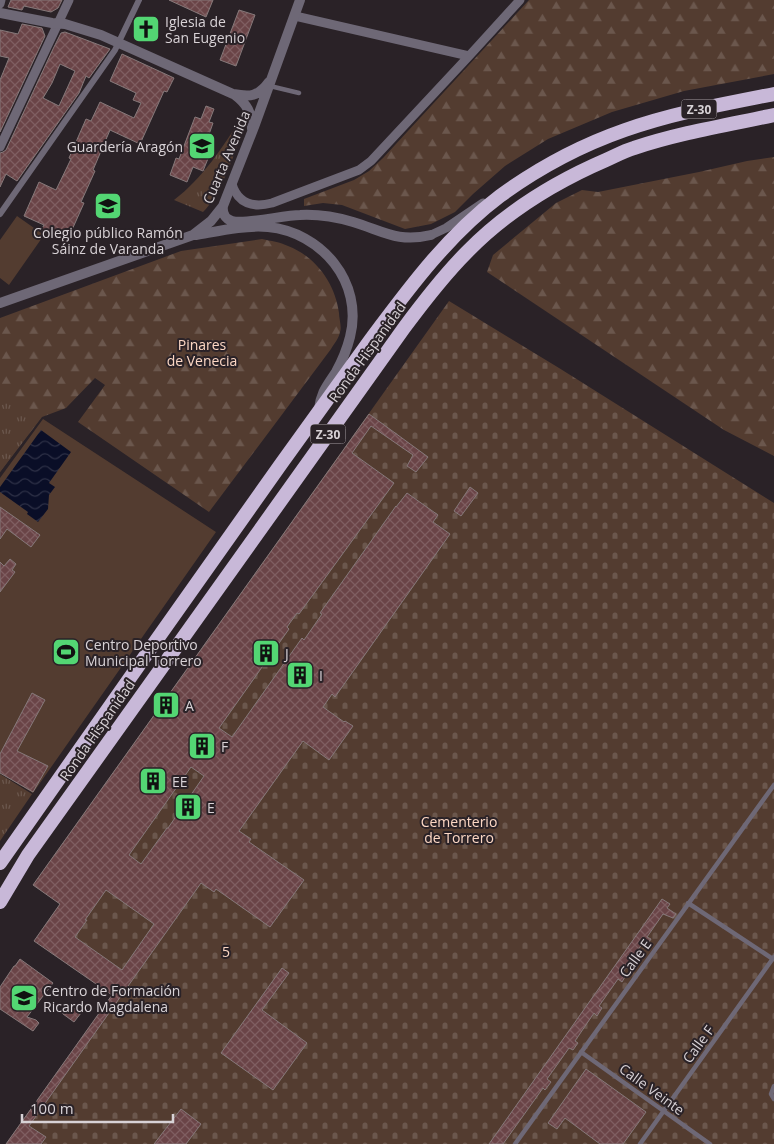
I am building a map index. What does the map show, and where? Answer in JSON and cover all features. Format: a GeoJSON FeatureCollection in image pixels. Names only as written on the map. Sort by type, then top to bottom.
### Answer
{"type":"FeatureCollection","features":[{"type":"Feature","properties":{"kind":"highway","name":"Ronda Hispanidad"},"geometry":{"type":"LineString","coordinates":[[0,863],[318,411],[411,286],[462,230],[499,197],[523,180],[584,146],[625,130],[684,112],[774,94]]}},
{"type":"Feature","properties":{"kind":"highway","name":"Ronda Hispanidad"},"geometry":{"type":"LineString","coordinates":[[0,902],[33,848],[404,328],[431,292],[468,251],[500,222],[530,200],[563,180],[595,164],[631,149],[660,140],[774,115]]}},
{"type":"Feature","properties":{"kind":"street"},"geometry":{"type":"LineString","coordinates":[[0,4],[2,0]]}},
{"type":"Feature","properties":{"kind":"street"},"geometry":{"type":"LineString","coordinates":[[0,147],[69,0]]}},
{"type":"Feature","properties":{"kind":"street"},"geometry":{"type":"LineString","coordinates":[[0,214],[115,50],[139,0]]}},
{"type":"Feature","properties":{"kind":"street","name":"Cuarta Avenida"},"geometry":{"type":"LineString","coordinates":[[0,304],[193,235],[211,221],[223,206],[232,184],[270,86],[300,0]]}},
{"type":"Feature","properties":{"kind":"street"},"geometry":{"type":"LineString","coordinates":[[232,184],[237,195],[244,201],[251,205],[261,206],[359,170],[371,161],[520,0]]}},
{"type":"Feature","properties":{"kind":"street"},"geometry":{"type":"LineString","coordinates":[[0,12],[52,24],[73,26],[119,42],[234,94],[256,95],[267,85],[274,72]]}},
{"type":"Feature","properties":{"kind":"street"},"geometry":{"type":"LineString","coordinates":[[295,16],[470,56]]}},
{"type":"Feature","properties":{"kind":"street"},"geometry":{"type":"LineString","coordinates":[[234,94],[251,115],[250,138]]}},
{"type":"Feature","properties":{"kind":"street"},"geometry":{"type":"LineString","coordinates":[[223,206],[224,216],[235,222],[297,215],[324,215],[356,223],[388,235],[412,238],[431,235],[446,228],[483,203],[499,197]]}},
{"type":"Feature","properties":{"kind":"street"},"geometry":{"type":"LineString","coordinates":[[193,235],[250,227],[277,228],[296,234],[311,242],[325,252],[335,264],[343,277],[352,301],[352,327],[350,338],[340,363],[322,395],[318,411]]}},
{"type":"Feature","properties":{"kind":"lane"},"geometry":{"type":"LineString","coordinates":[[270,86],[299,93]]}},
{"type":"Feature","properties":{"kind":"lane","name":"Calle E"},"geometry":{"type":"LineString","coordinates":[[515,1144],[774,785]]}},
{"type":"Feature","properties":{"kind":"lane"},"geometry":{"type":"LineString","coordinates":[[688,903],[773,958]]}},
{"type":"Feature","properties":{"kind":"lane","name":"Calle F"},"geometry":{"type":"LineString","coordinates":[[640,1144],[773,958]]}},
{"type":"Feature","properties":{"kind":"lane","name":"Calle Veinte"},"geometry":{"type":"LineString","coordinates":[[581,1052],[710,1144]]}},
{"type":"Feature","properties":{"kind":"lane"},"geometry":{"type":"LineString","coordinates":[[774,1086],[771,1094],[774,1099]]}},
{"type":"Feature","properties":{"kind":"green space"},"geometry":{"type":"Polygon","coordinates":[[[529,0],[774,0],[774,74],[684,91],[612,112],[548,139],[505,166],[455,212],[431,224],[405,229],[342,205],[323,203],[304,206],[304,199],[354,180],[369,171],[529,0]]]}},
{"type":"Feature","properties":{"kind":"green space"},"geometry":{"type":"Polygon","coordinates":[[[242,117],[242,127],[235,153],[223,181],[209,205],[203,212],[174,200],[203,172],[242,117]]]}},
{"type":"Feature","properties":{"kind":"green space"},"geometry":{"type":"Polygon","coordinates":[[[774,157],[774,456],[724,430],[487,272],[493,255],[556,203],[582,190],[598,192],[774,157]]]}},
{"type":"Feature","properties":{"kind":"green space"},"geometry":{"type":"Polygon","coordinates":[[[17,216],[44,235],[9,285],[0,278],[0,240],[17,216]]]}},
{"type":"Feature","properties":{"kind":"green space","name":"Pinares de Venecia"},"geometry":{"type":"Polygon","coordinates":[[[262,239],[288,246],[298,251],[322,272],[337,302],[341,330],[338,339],[331,349],[209,512],[78,422],[105,385],[95,378],[66,408],[42,417],[0,472],[0,318],[181,251],[262,239]]]}},
{"type":"Feature","properties":{"kind":"green space","name":"Cementerio de Torrero"},"geometry":{"type":"Polygon","coordinates":[[[449,301],[774,503],[774,1144],[6,1144],[112,995],[34,941],[60,904],[33,885],[449,301]]]}},
{"type":"Feature","properties":{"kind":"green space"},"geometry":{"type":"Polygon","coordinates":[[[0,392],[42,416],[0,472],[0,392]]]}},
{"type":"Feature","properties":{"kind":"green space","name":"Centro Deportivo Municipal Torrero"},"geometry":{"type":"Polygon","coordinates":[[[43,419],[216,532],[33,793],[0,773],[0,478],[43,419]]]}},
{"type":"Feature","properties":{"kind":"green space"},"geometry":{"type":"Polygon","coordinates":[[[0,774],[32,794],[0,841],[0,774]]]}},
{"type":"Feature","properties":{"kind":"water"},"geometry":{"type":"Polygon","coordinates":[[[41,430],[71,452],[49,483],[55,487],[49,495],[48,509],[38,522],[27,514],[28,512],[0,492],[0,487],[41,430]]]}},
{"type":"Feature","properties":{"kind":"building"},"geometry":{"type":"Polygon","coordinates":[[[11,0],[62,0],[58,8],[51,12],[24,6],[22,10],[8,7],[11,0]]]}},
{"type":"Feature","properties":{"kind":"building"},"geometry":{"type":"Polygon","coordinates":[[[169,0],[213,0],[206,17],[169,0]]]}},
{"type":"Feature","properties":{"kind":"building"},"geometry":{"type":"Polygon","coordinates":[[[239,10],[255,15],[236,66],[220,60],[239,10]]]}},
{"type":"Feature","properties":{"kind":"building"},"geometry":{"type":"Polygon","coordinates":[[[22,24],[42,28],[45,36],[0,132],[0,80],[9,58],[0,56],[0,30],[18,34],[22,24]]]}},
{"type":"Feature","properties":{"kind":"building"},"geometry":{"type":"Polygon","coordinates":[[[65,32],[110,49],[89,78],[86,76],[79,93],[17,181],[6,174],[0,187],[0,153],[6,150],[61,33],[65,32]],[[60,64],[43,98],[59,106],[75,71],[60,64]]]}},
{"type":"Feature","properties":{"kind":"building"},"geometry":{"type":"Polygon","coordinates":[[[122,54],[174,78],[167,92],[164,91],[140,144],[110,130],[81,202],[84,203],[67,241],[41,230],[44,225],[24,216],[39,182],[56,190],[71,159],[69,158],[86,119],[91,121],[100,102],[134,118],[141,103],[133,100],[136,93],[110,81],[122,54]]]}},
{"type":"Feature","properties":{"kind":"building"},"geometry":{"type":"Polygon","coordinates":[[[206,106],[214,109],[209,122],[213,123],[207,140],[210,141],[205,155],[209,156],[203,171],[193,167],[187,182],[170,175],[176,158],[179,159],[195,117],[201,119],[206,106]]]}},
{"type":"Feature","properties":{"kind":"building"},"geometry":{"type":"Polygon","coordinates":[[[369,414],[428,457],[416,472],[407,466],[413,455],[371,426],[352,453],[394,483],[299,614],[297,613],[287,627],[289,629],[219,728],[232,737],[302,638],[304,640],[322,614],[320,613],[407,493],[438,515],[433,522],[450,534],[335,697],[332,694],[323,707],[353,726],[329,760],[303,741],[239,831],[251,839],[249,842],[304,880],[270,927],[216,889],[214,892],[201,883],[29,1126],[46,1137],[41,1144],[6,1144],[112,995],[34,941],[60,904],[33,885],[369,414]],[[191,767],[129,855],[141,864],[204,776],[191,767]],[[106,890],[75,937],[122,970],[154,924],[106,890]]]}},
{"type":"Feature","properties":{"kind":"building"},"geometry":{"type":"Polygon","coordinates":[[[470,487],[478,493],[461,516],[454,511],[470,487]]]}},
{"type":"Feature","properties":{"kind":"building"},"geometry":{"type":"Polygon","coordinates":[[[0,507],[40,535],[31,547],[7,529],[0,539],[0,507]]]}},
{"type":"Feature","properties":{"kind":"building"},"geometry":{"type":"Polygon","coordinates":[[[10,559],[16,564],[12,570],[15,572],[0,592],[0,562],[4,566],[10,559]]]}},
{"type":"Feature","properties":{"kind":"building"},"geometry":{"type":"Polygon","coordinates":[[[32,693],[45,700],[17,751],[48,766],[33,792],[0,773],[0,754],[32,693]]]}},
{"type":"Feature","properties":{"kind":"building"},"geometry":{"type":"Polygon","coordinates":[[[662,899],[670,904],[667,908],[676,914],[673,918],[663,914],[647,937],[651,939],[646,947],[642,944],[623,972],[626,975],[622,982],[618,979],[599,1006],[602,1008],[597,1016],[594,1013],[575,1041],[578,1043],[573,1050],[569,1048],[547,1079],[551,1082],[545,1090],[543,1088],[503,1144],[489,1144],[662,899]]]}},
{"type":"Feature","properties":{"kind":"building","name":"Centro de Formación Ricardo Magdalena"},"geometry":{"type":"Polygon","coordinates":[[[20,959],[53,983],[27,1017],[39,1023],[33,1031],[0,1009],[0,987],[20,959]]]}},
{"type":"Feature","properties":{"kind":"building"},"geometry":{"type":"Polygon","coordinates":[[[282,968],[289,973],[262,1010],[307,1043],[273,1090],[221,1053],[282,968]]]}},
{"type":"Feature","properties":{"kind":"building"},"geometry":{"type":"Polygon","coordinates":[[[65,1005],[69,1005],[81,1013],[74,1022],[63,1014],[61,1010],[65,1005]]]}},
{"type":"Feature","properties":{"kind":"building"},"geometry":{"type":"Polygon","coordinates":[[[586,1069],[646,1112],[623,1144],[600,1144],[565,1118],[557,1129],[548,1123],[586,1069]]]}},
{"type":"Feature","properties":{"kind":"building"},"geometry":{"type":"Polygon","coordinates":[[[181,1109],[201,1124],[186,1144],[154,1144],[181,1109]]]}},
{"type":"Feature","properties":{"kind":"place","name":"Iglesia de San Eugenio"},"geometry":{"type":"Point","coordinates":[146,29]}},
{"type":"Feature","properties":{"kind":"place","name":"Guardería Aragón"},"geometry":{"type":"Point","coordinates":[202,146]}},
{"type":"Feature","properties":{"kind":"place","name":"Colegio público Ramón Sáinz de Varanda"},"geometry":{"type":"Point","coordinates":[108,206]}},
{"type":"Feature","properties":{"kind":"place","name":"Centro Deportivo Municipal Torrero"},"geometry":{"type":"Point","coordinates":[66,652]}},
{"type":"Feature","properties":{"kind":"place","name":"J"},"geometry":{"type":"Point","coordinates":[266,653]}},
{"type":"Feature","properties":{"kind":"place","name":"I"},"geometry":{"type":"Point","coordinates":[300,675]}},
{"type":"Feature","properties":{"kind":"place","name":"A"},"geometry":{"type":"Point","coordinates":[166,705]}},
{"type":"Feature","properties":{"kind":"place","name":"F"},"geometry":{"type":"Point","coordinates":[202,746]}},
{"type":"Feature","properties":{"kind":"place","name":"EE"},"geometry":{"type":"Point","coordinates":[153,781]}},
{"type":"Feature","properties":{"kind":"place","name":"E"},"geometry":{"type":"Point","coordinates":[188,807]}},
{"type":"Feature","properties":{"kind":"place","name":"Centro de Formación Ricardo Magdalena"},"geometry":{"type":"Point","coordinates":[24,998]}},
{"type":"Feature","properties":{"kind":"park label","name":"5"},"geometry":{"type":"Point","coordinates":[226,951]}}]}
